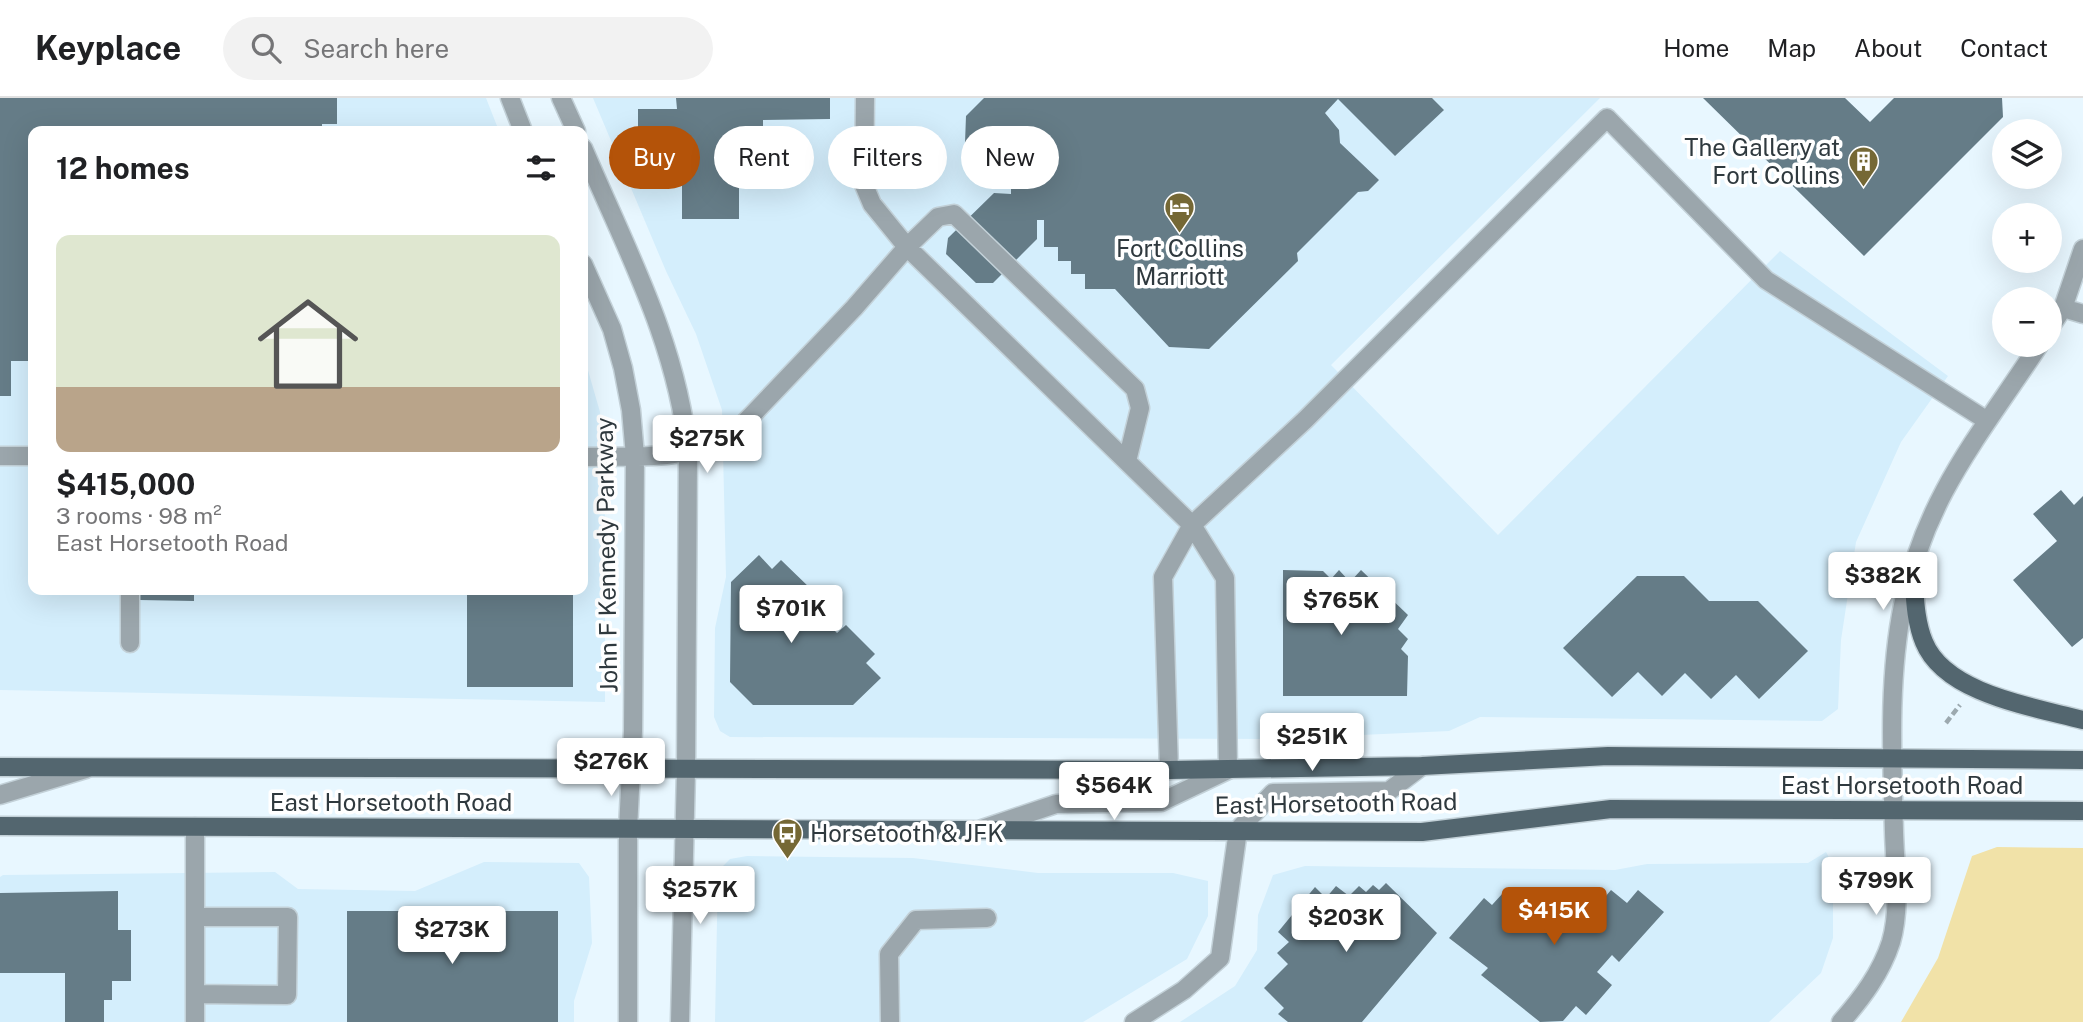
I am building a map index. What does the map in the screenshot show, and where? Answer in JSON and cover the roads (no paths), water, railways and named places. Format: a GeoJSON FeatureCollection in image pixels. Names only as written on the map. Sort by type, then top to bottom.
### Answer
{"type":"FeatureCollection","features":[{"type":"Feature","properties":{"kind":"main road"},"geometry":{"type":"LineString","coordinates":[[1913,573],[1918,624],[1925,645],[1939,666],[1969,686],[2083,720]]}},
{"type":"Feature","properties":{"kind":"main road","name":"East Horsetooth Road"},"geometry":{"type":"LineString","coordinates":[[0,767],[1169,771],[1422,766],[1608,756],[2083,760]]}},
{"type":"Feature","properties":{"kind":"main road","name":"East Horsetooth Road"},"geometry":{"type":"LineString","coordinates":[[0,826],[1422,832],[1611,809],[2083,811]]}},
{"type":"Feature","properties":{"kind":"street"},"geometry":{"type":"LineString","coordinates":[[510,98],[521,126]]}},
{"type":"Feature","properties":{"kind":"street"},"geometry":{"type":"LineString","coordinates":[[561,98],[574,126]]}},
{"type":"Feature","properties":{"kind":"street"},"geometry":{"type":"LineString","coordinates":[[865,98],[864,185],[872,204],[907,247],[1192,525],[1225,578],[1228,770],[1161,802],[1056,804],[982,829]]}},
{"type":"Feature","properties":{"kind":"street"},"geometry":{"type":"LineString","coordinates":[[1169,771],[1163,577],[1192,525],[1305,420],[1607,118],[1766,280],[1986,420]]}},
{"type":"Feature","properties":{"kind":"street"},"geometry":{"type":"LineString","coordinates":[[588,160],[659,325],[677,380],[688,453],[686,770],[680,1022]]}},
{"type":"Feature","properties":{"kind":"street"},"geometry":{"type":"LineString","coordinates":[[588,457],[688,453],[714,446],[732,436],[854,308],[907,247],[938,217],[954,214],[1135,389],[1140,408],[1127,461]]}},
{"type":"Feature","properties":{"kind":"street"},"geometry":{"type":"LineString","coordinates":[[2083,249],[2063,308],[2083,314]]}},
{"type":"Feature","properties":{"kind":"street","name":"John F Kennedy Parkway"},"geometry":{"type":"LineString","coordinates":[[588,275],[612,329],[623,368],[631,410],[635,456],[632,771],[628,829],[628,1022]]}},
{"type":"Feature","properties":{"kind":"street"},"geometry":{"type":"LineString","coordinates":[[1841,1022],[1863,998],[1881,968],[1897,911],[1893,759],[1895,669],[1903,604],[1921,542],[1936,504],[1986,420],[2004,400],[2031,357]]}},
{"type":"Feature","properties":{"kind":"street"},"geometry":{"type":"LineString","coordinates":[[0,456],[28,456]]}},
{"type":"Feature","properties":{"kind":"street"},"geometry":{"type":"LineString","coordinates":[[130,595],[130,643]]}},
{"type":"Feature","properties":{"kind":"street"},"geometry":{"type":"LineString","coordinates":[[1136,1021],[1184,990],[1220,958],[1238,830],[1273,793],[1389,791],[1422,766]]}},
{"type":"Feature","properties":{"kind":"street"},"geometry":{"type":"LineString","coordinates":[[0,795],[93,767]]}},
{"type":"Feature","properties":{"kind":"street"},"geometry":{"type":"LineString","coordinates":[[195,827],[195,1022]]}},
{"type":"Feature","properties":{"kind":"street"},"geometry":{"type":"LineString","coordinates":[[195,917],[288,917],[287,995],[195,993]]}},
{"type":"Feature","properties":{"kind":"street"},"geometry":{"type":"LineString","coordinates":[[890,1022],[889,954],[916,920],[987,918]]}},
{"type":"Feature","properties":{"kind":"place","name":"The Gallery at Fort Collins"},"geometry":{"type":"Point","coordinates":[1863,189]}},
{"type":"Feature","properties":{"kind":"place","name":"Fort Collins Marriott"},"geometry":{"type":"Point","coordinates":[1180,234]}},
{"type":"Feature","properties":{"kind":"place","name":"Horsetooth & JFK"},"geometry":{"type":"Point","coordinates":[787,861]}}]}
